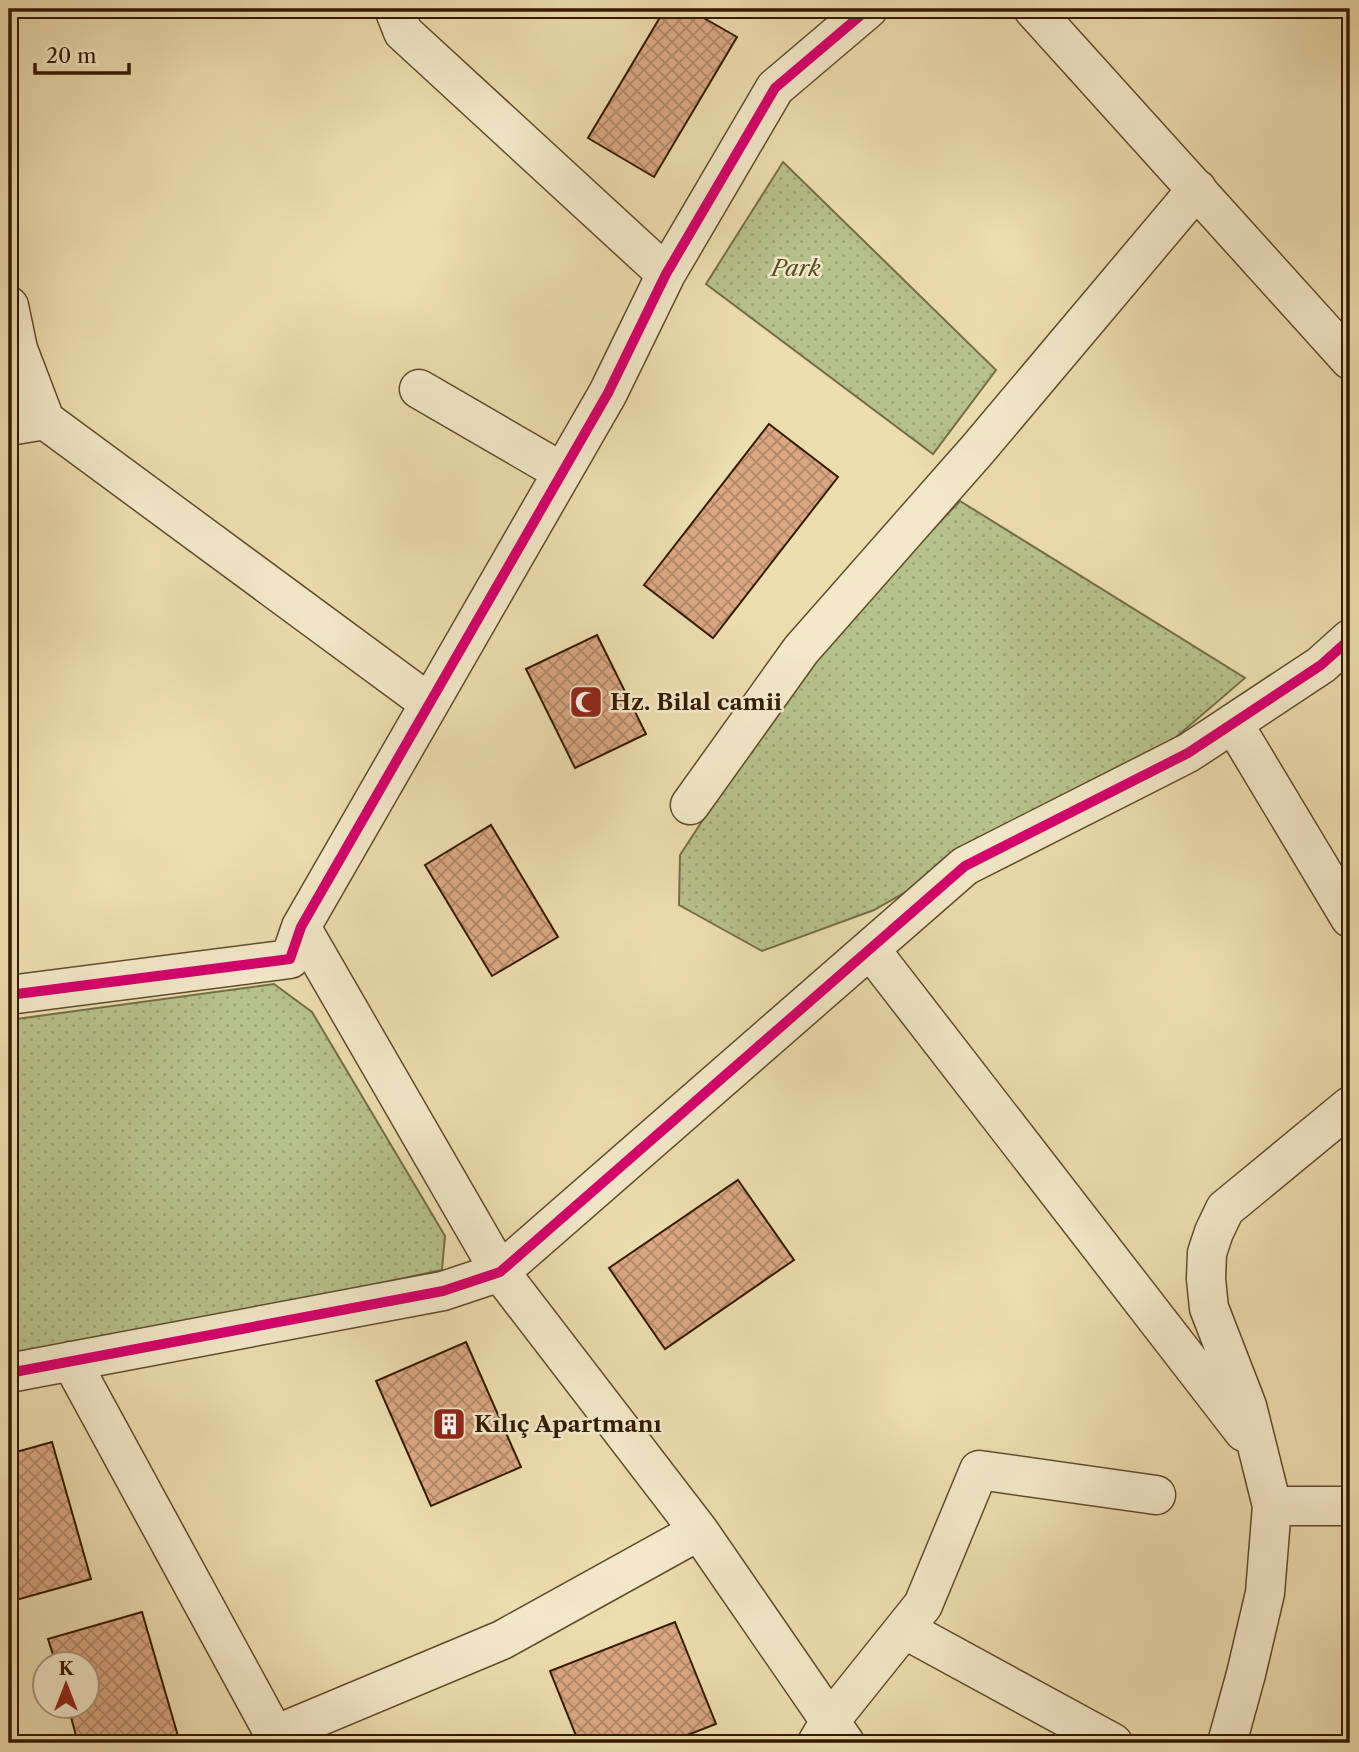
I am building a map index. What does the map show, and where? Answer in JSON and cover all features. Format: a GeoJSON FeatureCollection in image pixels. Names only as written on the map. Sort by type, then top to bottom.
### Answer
{"type":"FeatureCollection","features":[{"type":"Feature","properties":{"kind":"street"},"geometry":{"type":"LineString","coordinates":[[394,9],[403,32],[666,274]]}},
{"type":"Feature","properties":{"kind":"street"},"geometry":{"type":"LineString","coordinates":[[9,995],[290,959],[301,927],[608,393],[666,274],[775,88],[868,9]]}},
{"type":"Feature","properties":{"kind":"street"},"geometry":{"type":"LineString","coordinates":[[1032,9],[1350,360]]}},
{"type":"Feature","properties":{"kind":"street"},"geometry":{"type":"LineString","coordinates":[[690,805],[800,650],[978,449],[1197,189]]}},
{"type":"Feature","properties":{"kind":"street"},"geometry":{"type":"LineString","coordinates":[[9,306],[18,349],[46,420],[429,703]]}},
{"type":"Feature","properties":{"kind":"street"},"geometry":{"type":"LineString","coordinates":[[419,389],[562,472]]}},
{"type":"Feature","properties":{"kind":"street"},"geometry":{"type":"LineString","coordinates":[[9,426],[46,420]]}},
{"type":"Feature","properties":{"kind":"street"},"geometry":{"type":"LineString","coordinates":[[9,1373],[443,1292],[500,1272],[965,866],[1188,753],[1321,665],[1350,639]]}},
{"type":"Feature","properties":{"kind":"street"},"geometry":{"type":"LineString","coordinates":[[1233,723],[1350,918]]}},
{"type":"Feature","properties":{"kind":"street"},"geometry":{"type":"LineString","coordinates":[[301,927],[500,1272],[699,1531],[830,1736],[923,1605],[979,1470],[1156,1495]]}},
{"type":"Feature","properties":{"kind":"street"},"geometry":{"type":"LineString","coordinates":[[870,949],[1257,1450]]}},
{"type":"Feature","properties":{"kind":"street"},"geometry":{"type":"LineString","coordinates":[[1227,1743],[1265,1593],[1272,1506],[1247,1406],[1209,1308],[1207,1253],[1225,1209],[1350,1106]]}},
{"type":"Feature","properties":{"kind":"street"},"geometry":{"type":"LineString","coordinates":[[71,1361],[277,1739],[502,1640],[699,1531]]}},
{"type":"Feature","properties":{"kind":"street"},"geometry":{"type":"LineString","coordinates":[[1272,1506],[1350,1506]]}},
{"type":"Feature","properties":{"kind":"street"},"geometry":{"type":"LineString","coordinates":[[904,1629],[1112,1743]]}},
{"type":"Feature","properties":{"kind":"green space","name":"Park"},"geometry":{"type":"Polygon","coordinates":[[[783,162],[996,370],[933,454],[706,284],[783,162]]]}},
{"type":"Feature","properties":{"kind":"green space"},"geometry":{"type":"Polygon","coordinates":[[[960,501],[1245,678],[1175,738],[874,910],[762,951],[679,905],[680,855],[807,660],[960,501]]]}},
{"type":"Feature","properties":{"kind":"green space"},"geometry":{"type":"Polygon","coordinates":[[[274,984],[312,1012],[445,1236],[442,1270],[9,1362],[9,1020],[274,984]]]}},
{"type":"Feature","properties":{"kind":"building"},"geometry":{"type":"Polygon","coordinates":[[[665,9],[688,9],[737,37],[654,177],[588,138],[665,9]]]}},
{"type":"Feature","properties":{"kind":"building"},"geometry":{"type":"Polygon","coordinates":[[[769,424],[838,477],[713,638],[644,585],[769,424]]]}},
{"type":"Feature","properties":{"kind":"building","name":"Hz. Bilal camii"},"geometry":{"type":"Polygon","coordinates":[[[597,635],[646,734],[575,768],[526,669],[597,635]]]}},
{"type":"Feature","properties":{"kind":"building"},"geometry":{"type":"Polygon","coordinates":[[[491,825],[558,937],[492,976],[425,865],[491,825]]]}},
{"type":"Feature","properties":{"kind":"building"},"geometry":{"type":"Polygon","coordinates":[[[738,1180],[794,1260],[665,1349],[609,1268],[738,1180]]]}},
{"type":"Feature","properties":{"kind":"building","name":"Kılıç Apartmanı"},"geometry":{"type":"Polygon","coordinates":[[[466,1342],[521,1467],[431,1506],[376,1381],[466,1342]]]}},
{"type":"Feature","properties":{"kind":"building"},"geometry":{"type":"Polygon","coordinates":[[[52,1442],[91,1579],[9,1602],[9,1454],[52,1442]]]}},
{"type":"Feature","properties":{"kind":"building"},"geometry":{"type":"Polygon","coordinates":[[[142,1612],[180,1743],[78,1743],[72,1720],[102,1720],[102,1650],[52,1650],[48,1639],[142,1612]]]}},
{"type":"Feature","properties":{"kind":"building"},"geometry":{"type":"Polygon","coordinates":[[[675,1622],[716,1724],[667,1743],[579,1743],[550,1671],[675,1622]]]}},
{"type":"Feature","properties":{"kind":"cycle path"},"geometry":{"type":"LineString","coordinates":[[9,995],[290,959],[301,927],[608,393],[666,274],[775,88],[868,9]]}},
{"type":"Feature","properties":{"kind":"cycle path"},"geometry":{"type":"LineString","coordinates":[[9,1373],[443,1291],[500,1272],[965,866],[1188,753],[1321,665],[1350,639]]}},
{"type":"Feature","properties":{"kind":"place","name":"Hz. Bilal camii"},"geometry":{"type":"Point","coordinates":[586,702]}},
{"type":"Feature","properties":{"kind":"place","name":"Kılıç Apartmanı"},"geometry":{"type":"Point","coordinates":[449,1424]}}]}
